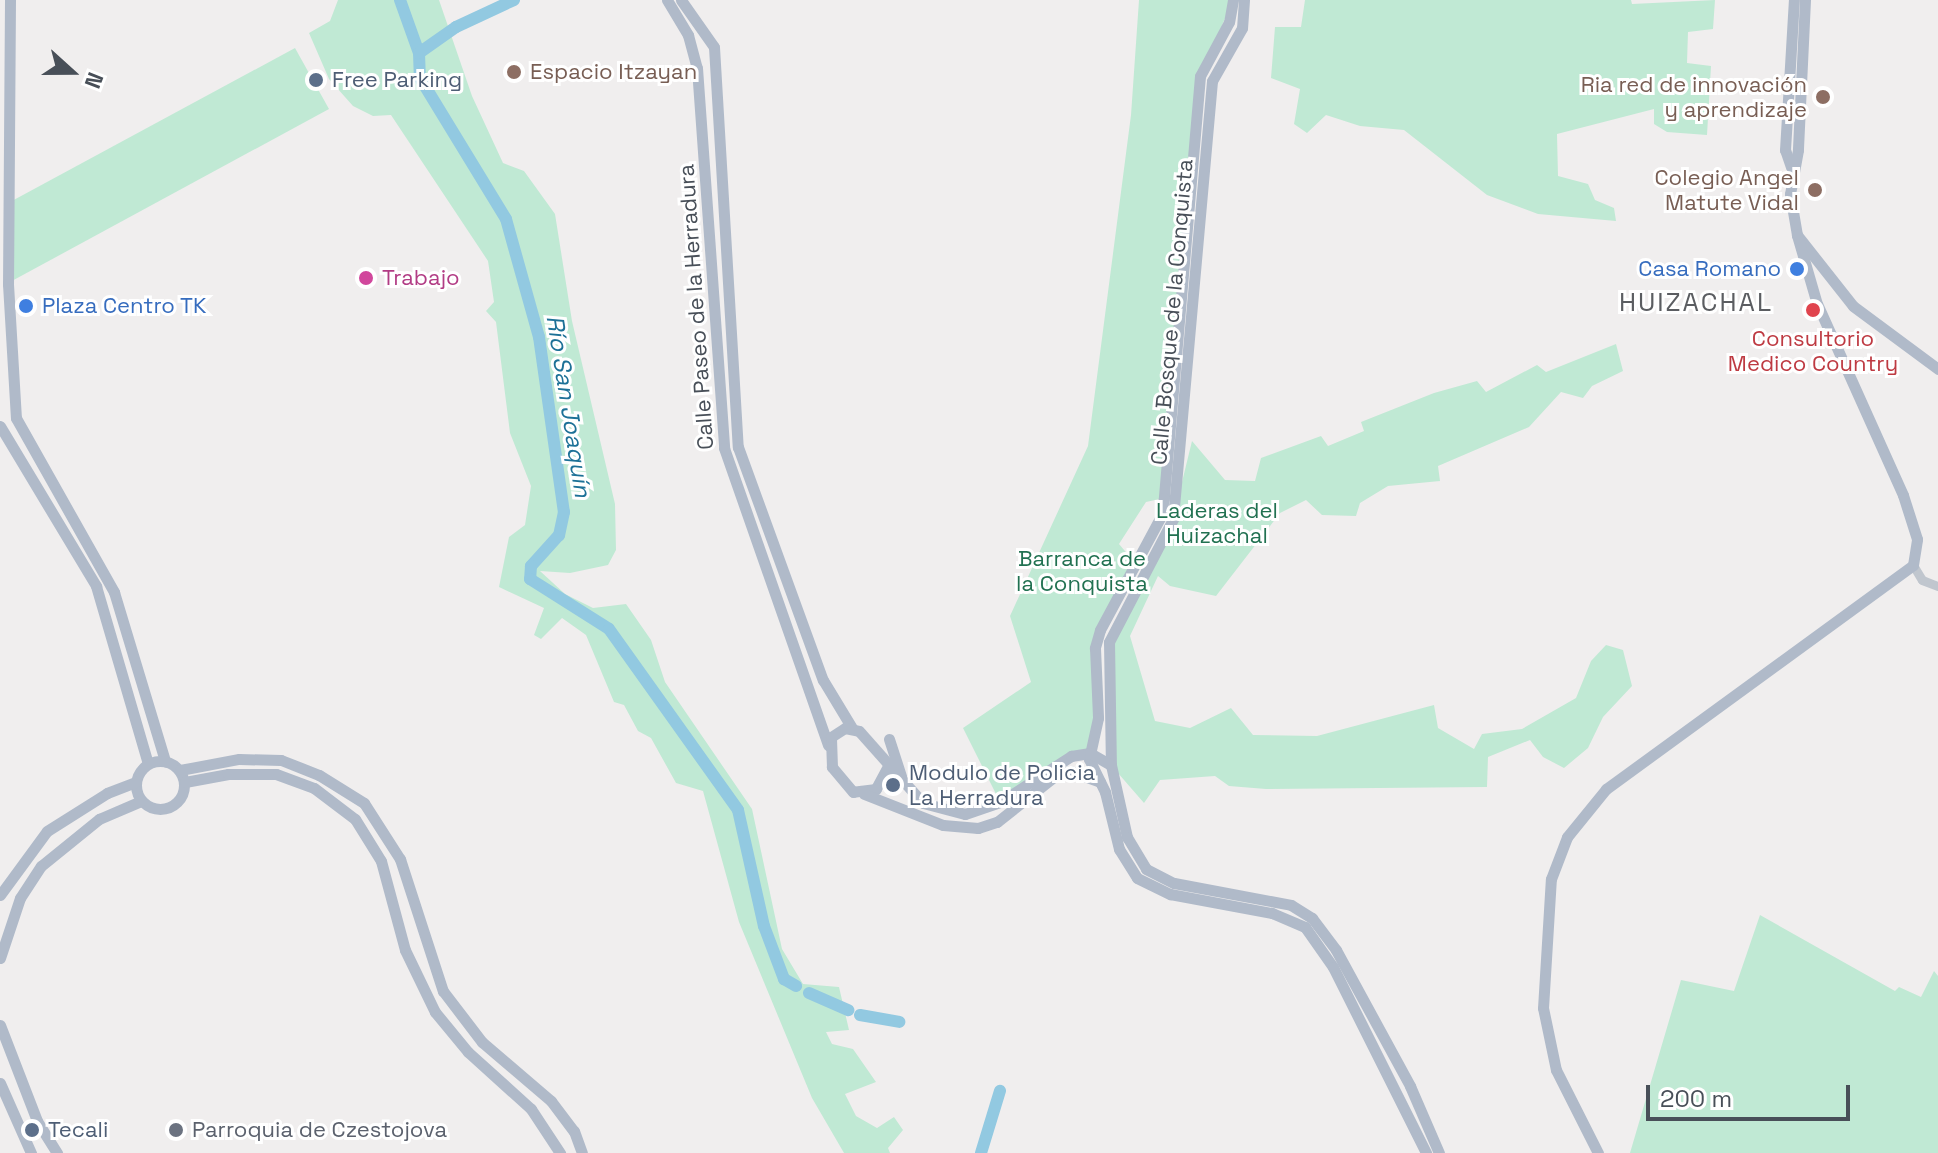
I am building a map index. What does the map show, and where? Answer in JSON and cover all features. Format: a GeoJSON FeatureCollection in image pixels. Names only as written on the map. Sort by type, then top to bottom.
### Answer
{"type":"FeatureCollection","features":[{"type":"Feature","properties":{"kind":"main road"},"geometry":{"type":"LineString","coordinates":[[10,0],[4,172],[10,382],[16,418],[114,592],[165,761]]}},
{"type":"Feature","properties":{"kind":"main road","name":"Calle Paseo de la Herradura"},"geometry":{"type":"LineString","coordinates":[[667,0],[688,35],[697,68],[724,448],[828,745]]}},
{"type":"Feature","properties":{"kind":"main road","name":"Calle Paseo de la Herradura"},"geometry":{"type":"LineString","coordinates":[[681,0],[714,47],[738,447],[788,592],[823,680],[852,728]]}},
{"type":"Feature","properties":{"kind":"main road","name":"Calle Bosque de la Conquista"},"geometry":{"type":"LineString","coordinates":[[1090,753],[1096,737],[1100,630],[1160,518],[1164,498],[1200,76],[1229,22],[1233,0]]}},
{"type":"Feature","properties":{"kind":"main road","name":"Calle Bosque de la Conquista"},"geometry":{"type":"LineString","coordinates":[[1244,0],[1242,28],[1212,81],[1173,519],[1109,642],[1111,765],[1127,837],[1146,869],[1174,883],[1291,905],[1312,918],[1366,1016]]}},
{"type":"Feature","properties":{"kind":"main road"},"geometry":{"type":"LineString","coordinates":[[1791,167],[1785,150],[1794,0]]}},
{"type":"Feature","properties":{"kind":"main road"},"geometry":{"type":"LineString","coordinates":[[1598,1153],[1556,1070],[1543,1008],[1551,879],[1579,817],[1606,789],[1913,565],[1917,539],[1881,442],[1801,262],[1790,194],[1791,167],[1798,150],[1805,0]]}},
{"type":"Feature","properties":{"kind":"main road"},"geometry":{"type":"LineString","coordinates":[[697,68],[716,74]]}},
{"type":"Feature","properties":{"kind":"main road"},"geometry":{"type":"LineString","coordinates":[[1797,235],[1853,306],[1938,369]]}},
{"type":"Feature","properties":{"kind":"main road"},"geometry":{"type":"LineString","coordinates":[[0,426],[96,586],[148,764]]}},
{"type":"Feature","properties":{"kind":"main road"},"geometry":{"type":"LineString","coordinates":[[759,555],[788,592]]}},
{"type":"Feature","properties":{"kind":"main road"},"geometry":{"type":"LineString","coordinates":[[1100,782],[1070,771],[1055,776],[997,822],[978,828],[943,825],[864,793],[853,792],[839,780],[828,745],[836,732],[852,728],[875,746],[913,794],[944,810],[980,812],[1050,765],[1090,753],[1111,765]]}},
{"type":"Feature","properties":{"kind":"main road"},"geometry":{"type":"LineString","coordinates":[[1096,737],[1112,740]]}},
{"type":"Feature","properties":{"kind":"main road"},"geometry":{"type":"LineString","coordinates":[[889,739],[903,785]]}},
{"type":"Feature","properties":{"kind":"main road"},"geometry":{"type":"LineString","coordinates":[[1090,753],[1119,849],[1137,878],[1170,894],[1272,913],[1305,927],[1366,1016],[1439,1153]]}},
{"type":"Feature","properties":{"kind":"main road"},"geometry":{"type":"LineString","coordinates":[[180,770],[259,757],[298,766],[349,791],[373,813],[400,859],[433,970],[443,991],[482,1042],[551,1101],[574,1131],[582,1153]]}},
{"type":"Feature","properties":{"kind":"main road"},"geometry":{"type":"LineString","coordinates":[[0,895],[47,831],[107,793],[136,782],[148,764],[165,761],[180,770],[185,782],[183,794],[171,808],[152,808],[141,801],[136,782]]}},
{"type":"Feature","properties":{"kind":"main road"},"geometry":{"type":"LineString","coordinates":[[864,793],[876,789],[888,766]]}},
{"type":"Feature","properties":{"kind":"main road"},"geometry":{"type":"LineString","coordinates":[[185,782],[228,774],[276,774],[314,788],[342,807],[366,832],[381,861],[416,976],[430,1003],[468,1052],[531,1109],[560,1153]]}},
{"type":"Feature","properties":{"kind":"main road"},"geometry":{"type":"LineString","coordinates":[[904,809],[913,794]]}},
{"type":"Feature","properties":{"kind":"main road"},"geometry":{"type":"LineString","coordinates":[[0,958],[20,898],[41,866],[99,819],[141,801]]}},
{"type":"Feature","properties":{"kind":"main road"},"geometry":{"type":"LineString","coordinates":[[416,976],[427,979],[433,970]]}},
{"type":"Feature","properties":{"kind":"main road"},"geometry":{"type":"LineString","coordinates":[[430,1003],[434,993],[443,991]]}},
{"type":"Feature","properties":{"kind":"main road"},"geometry":{"type":"LineString","coordinates":[[1366,1016],[1426,1153]]}},
{"type":"Feature","properties":{"kind":"main road"},"geometry":{"type":"LineString","coordinates":[[0,1025],[37,1121],[57,1153]]}},
{"type":"Feature","properties":{"kind":"main road"},"geometry":{"type":"LineString","coordinates":[[0,1083],[31,1153]]}},
{"type":"Feature","properties":{"kind":"street"},"geometry":{"type":"LineString","coordinates":[[1913,565],[1922,580],[1938,586]]}},
{"type":"Feature","properties":{"kind":"green space"},"geometry":{"type":"Polygon","coordinates":[[[338,0],[439,0],[472,96],[503,163],[524,171],[555,214],[572,321],[615,504],[616,550],[608,565],[570,573],[540,571],[565,594],[593,608],[626,604],[651,640],[665,682],[752,809],[782,949],[803,984],[839,987],[849,1030],[826,1032],[832,1044],[853,1049],[876,1082],[845,1094],[856,1116],[877,1128],[894,1117],[903,1130],[888,1148],[890,1153],[844,1153],[812,1098],[739,922],[703,791],[676,783],[651,738],[638,731],[624,705],[614,702],[586,635],[562,618],[541,639],[534,635],[544,608],[499,587],[509,537],[525,525],[531,486],[510,433],[496,322],[486,311],[494,302],[488,261],[391,115],[373,116],[353,106],[329,79],[309,33],[330,21],[338,0]]]}},
{"type":"Feature","properties":{"kind":"green space","name":"Barranca de la Conquista"},"geometry":{"type":"Polygon","coordinates":[[[1139,0],[1233,0],[1200,76],[1164,498],[1146,502],[1119,544],[1136,564],[1101,629],[1098,718],[1090,753],[1081,751],[1000,802],[963,728],[1031,682],[1010,616],[1088,446],[1131,115],[1139,0]]]}},
{"type":"Feature","properties":{"kind":"green space"},"geometry":{"type":"Polygon","coordinates":[[[1305,0],[1631,0],[1632,4],[1715,0],[1713,29],[1688,32],[1687,63],[1711,66],[1707,135],[1667,132],[1654,124],[1654,109],[1557,134],[1558,176],[1588,184],[1595,200],[1614,208],[1616,221],[1538,214],[1487,195],[1404,130],[1360,126],[1326,115],[1307,133],[1294,124],[1300,89],[1271,78],[1275,27],[1301,27],[1305,0]]]}},
{"type":"Feature","properties":{"kind":"green space"},"geometry":{"type":"Polygon","coordinates":[[[295,48],[329,109],[10,282],[10,202],[295,48]]]}},
{"type":"Feature","properties":{"kind":"green space","name":"Laderas del Huizachal"},"geometry":{"type":"Polygon","coordinates":[[[1616,344],[1623,371],[1592,386],[1583,398],[1561,392],[1529,427],[1438,466],[1440,481],[1388,486],[1360,503],[1356,516],[1322,515],[1306,500],[1280,513],[1216,596],[1170,586],[1158,576],[1130,636],[1155,721],[1190,728],[1231,708],[1253,735],[1317,736],[1434,705],[1438,728],[1474,749],[1482,734],[1522,729],[1576,698],[1591,661],[1606,645],[1623,650],[1632,686],[1603,717],[1588,748],[1564,768],[1543,757],[1530,740],[1488,757],[1487,787],[1266,789],[1229,786],[1215,776],[1160,780],[1144,803],[1111,765],[1107,659],[1173,519],[1192,441],[1225,480],[1255,481],[1261,458],[1321,436],[1328,446],[1364,431],[1361,422],[1434,393],[1477,381],[1486,392],[1537,365],[1546,372],[1616,344]]]}},
{"type":"Feature","properties":{"kind":"green space"},"geometry":{"type":"Polygon","coordinates":[[[1760,915],[1895,991],[1899,987],[1921,997],[1934,971],[1938,976],[1938,1153],[1630,1153],[1681,980],[1734,991],[1760,915]]]}},
{"type":"Feature","properties":{"kind":"waterway","name":"Río San Joaquín"},"geometry":{"type":"LineString","coordinates":[[400,0],[419,53],[420,78],[506,219],[539,337],[564,512],[559,535],[531,566],[530,579],[609,629],[738,810],[764,926],[784,979],[796,986]]}},
{"type":"Feature","properties":{"kind":"waterway","name":"Río San Joaquín"},"geometry":{"type":"LineString","coordinates":[[419,53],[456,27],[514,0]]}},
{"type":"Feature","properties":{"kind":"waterway","name":"Río San Joaquín"},"geometry":{"type":"LineString","coordinates":[[809,993],[848,1010]]}},
{"type":"Feature","properties":{"kind":"waterway","name":"Río San Joaquín"},"geometry":{"type":"LineString","coordinates":[[860,1015],[899,1022]]}},
{"type":"Feature","properties":{"kind":"waterway","name":"Río San Joaquín"},"geometry":{"type":"LineString","coordinates":[[981,1153],[1000,1091]]}},
{"type":"Feature","properties":{"kind":"place","name":"Espacio Itzayan"},"geometry":{"type":"Point","coordinates":[514,72]}},
{"type":"Feature","properties":{"kind":"place","name":"Free Parking"},"geometry":{"type":"Point","coordinates":[316,80]}},
{"type":"Feature","properties":{"kind":"place","name":"Ria red de innovación y aprendizaje"},"geometry":{"type":"Point","coordinates":[1823,97]}},
{"type":"Feature","properties":{"kind":"place","name":"Colegio Angel Matute Vidal"},"geometry":{"type":"Point","coordinates":[1815,190]}},
{"type":"Feature","properties":{"kind":"place","name":"Casa Romano"},"geometry":{"type":"Point","coordinates":[1797,269]}},
{"type":"Feature","properties":{"kind":"place","name":"Trabajo"},"geometry":{"type":"Point","coordinates":[366,278]}},
{"type":"Feature","properties":{"kind":"place","name":"Plaza Centro TK"},"geometry":{"type":"Point","coordinates":[26,306]}},
{"type":"Feature","properties":{"kind":"place","name":"Consultorio Medico Country"},"geometry":{"type":"Point","coordinates":[1813,310]}},
{"type":"Feature","properties":{"kind":"place","name":"Modulo de Policia La Herradura"},"geometry":{"type":"Point","coordinates":[893,785]}},
{"type":"Feature","properties":{"kind":"place","name":"Tecali"},"geometry":{"type":"Point","coordinates":[32,1130]}},
{"type":"Feature","properties":{"kind":"place","name":"Parroquia de Czestojova"},"geometry":{"type":"Point","coordinates":[176,1130]}},
{"type":"Feature","properties":{"kind":"district","name":"HUIZACHAL"},"geometry":{"type":"Point","coordinates":[1696,303]}}]}
